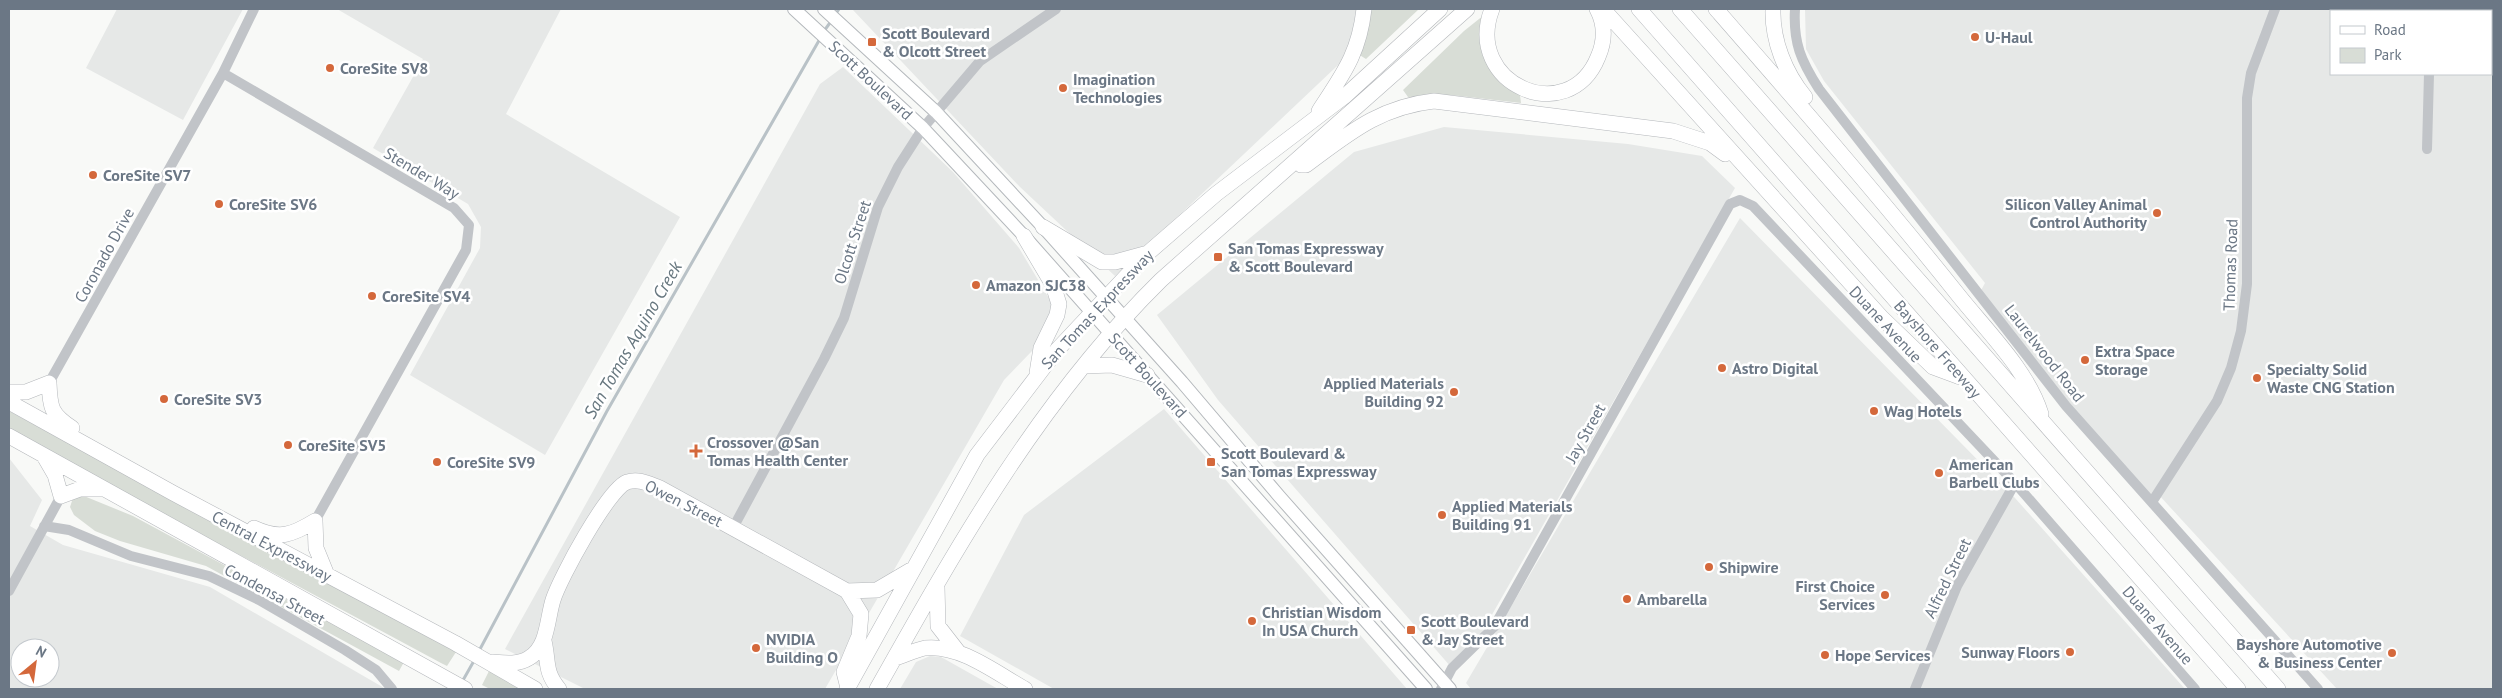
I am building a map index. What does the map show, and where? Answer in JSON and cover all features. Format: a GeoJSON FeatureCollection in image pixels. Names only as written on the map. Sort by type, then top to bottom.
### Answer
{"type":"FeatureCollection","features":[{"type":"Feature","properties":{"kind":"highway"},"geometry":{"type":"LineString","coordinates":[[1310,124],[1352,58],[1360,36],[1364,9]]}},
{"type":"Feature","properties":{"kind":"highway","name":"San Tomas Expressway"},"geometry":{"type":"LineString","coordinates":[[847,688],[977,456],[1037,373],[1091,312],[1148,253],[1216,194],[1310,124],[1371,74],[1440,9]]}},
{"type":"Feature","properties":{"kind":"highway","name":"San Tomas Expressway"},"geometry":{"type":"LineString","coordinates":[[877,689],[996,485],[1031,433],[1124,318],[1162,280],[1468,9]]}},
{"type":"Feature","properties":{"kind":"highway"},"geometry":{"type":"LineString","coordinates":[[1492,9],[1486,34],[1488,46],[1497,69],[1512,83],[1524,90],[1544,94],[1566,90],[1580,82],[1596,62],[1603,42],[1603,25],[1597,9]]}},
{"type":"Feature","properties":{"kind":"highway"},"geometry":{"type":"LineString","coordinates":[[1603,9],[1757,182],[1882,318],[1933,368],[1962,378]]}},
{"type":"Feature","properties":{"kind":"highway","name":"Bayshore Freeway"},"geometry":{"type":"LineString","coordinates":[[1639,9],[1962,378],[2238,689]]}},
{"type":"Feature","properties":{"kind":"highway","name":"Bayshore Freeway"},"geometry":{"type":"LineString","coordinates":[[1680,9],[2278,689]]}},
{"type":"Feature","properties":{"kind":"highway"},"geometry":{"type":"LineString","coordinates":[[1716,9],[1877,194],[2035,394],[2042,420]]}},
{"type":"Feature","properties":{"kind":"highway"},"geometry":{"type":"LineString","coordinates":[[1774,9],[1773,21],[1781,56],[1795,85],[1867,174],[1877,194]]}},
{"type":"Feature","properties":{"kind":"highway"},"geometry":{"type":"LineString","coordinates":[[1290,167],[1306,165],[1353,130],[1392,109],[1434,102],[1673,131],[1692,135],[1710,143],[1730,157],[1757,182]]}},
{"type":"Feature","properties":{"kind":"highway"},"geometry":{"type":"LineString","coordinates":[[1044,227],[1102,262],[1115,262],[1148,253]]}},
{"type":"Feature","properties":{"kind":"highway"},"geometry":{"type":"LineString","coordinates":[[1024,236],[1053,285],[1059,304],[1057,315],[1041,348],[1037,373]]}},
{"type":"Feature","properties":{"kind":"highway"},"geometry":{"type":"LineString","coordinates":[[1084,366],[1112,365],[1147,376]]}},
{"type":"Feature","properties":{"kind":"highway"},"geometry":{"type":"LineString","coordinates":[[9,392],[26,392],[49,383],[50,406],[58,419],[173,493],[266,534],[286,535],[298,531],[315,521],[316,548],[327,575]]}},
{"type":"Feature","properties":{"kind":"highway","name":"Central Expressway"},"geometry":{"type":"LineString","coordinates":[[9,402],[173,493],[490,662],[535,689]]}},
{"type":"Feature","properties":{"kind":"highway","name":"Central Expressway"},"geometry":{"type":"LineString","coordinates":[[9,436],[465,689]]}},
{"type":"Feature","properties":{"kind":"highway"},"geometry":{"type":"LineString","coordinates":[[43,455],[55,475],[61,496],[80,489],[104,489]]}},
{"type":"Feature","properties":{"kind":"highway","name":"Owen Street"},"geometry":{"type":"LineString","coordinates":[[544,641],[554,600],[562,580],[606,503],[614,491],[626,482],[637,480],[647,482],[847,590]]}},
{"type":"Feature","properties":{"kind":"highway"},"geometry":{"type":"LineString","coordinates":[[847,590],[861,592],[877,590],[913,568]]}},
{"type":"Feature","properties":{"kind":"highway"},"geometry":{"type":"LineString","coordinates":[[937,586],[938,626],[959,652]]}},
{"type":"Feature","properties":{"kind":"highway"},"geometry":{"type":"LineString","coordinates":[[847,590],[860,614],[859,636],[844,672],[847,688]]}},
{"type":"Feature","properties":{"kind":"highway"},"geometry":{"type":"LineString","coordinates":[[490,662],[514,663],[524,660],[535,653],[544,641]]}},
{"type":"Feature","properties":{"kind":"highway"},"geometry":{"type":"LineString","coordinates":[[544,641],[547,653],[547,670],[551,680],[559,689]]}},
{"type":"Feature","properties":{"kind":"highway"},"geometry":{"type":"LineString","coordinates":[[895,658],[922,648],[959,652],[1025,689]]}},
{"type":"Feature","properties":{"kind":"main road","name":"Scott Boulevard"},"geometry":{"type":"LineString","coordinates":[[824,9],[936,112],[1044,227],[1445,687]]}},
{"type":"Feature","properties":{"kind":"main road","name":"Scott Boulevard"},"geometry":{"type":"LineString","coordinates":[[796,11],[923,128],[1024,236],[1147,376],[1241,478],[1426,689]]}},
{"type":"Feature","properties":{"kind":"street","name":"Coronado Drive"},"geometry":{"type":"LineString","coordinates":[[49,383],[223,72],[254,9]]}},
{"type":"Feature","properties":{"kind":"street","name":"Olcott Street"},"geometry":{"type":"LineString","coordinates":[[733,528],[826,356],[844,318],[878,207],[898,167],[923,128],[980,61],[1056,9]]}},
{"type":"Feature","properties":{"kind":"street","name":"Laurelwood Road"},"geometry":{"type":"LineString","coordinates":[[1795,9],[1794,34],[1800,56],[1819,89],[2066,406],[2318,689]]}},
{"type":"Feature","properties":{"kind":"street","name":"Thomas Road"},"geometry":{"type":"LineString","coordinates":[[2152,502],[2216,401],[2231,368],[2241,332],[2247,284],[2247,98],[2251,73],[2275,9]]}},
{"type":"Feature","properties":{"kind":"street","name":"Stender Way"},"geometry":{"type":"LineString","coordinates":[[223,72],[454,208],[469,225],[466,250],[315,521]]}},
{"type":"Feature","properties":{"kind":"street"},"geometry":{"type":"LineString","coordinates":[[2427,149],[2429,75]]}},
{"type":"Feature","properties":{"kind":"street","name":"Jay Street"},"geometry":{"type":"LineString","coordinates":[[1445,687],[1452,668],[1478,643],[1498,618],[1730,204],[1740,200],[1753,206]]}},
{"type":"Feature","properties":{"kind":"street","name":"Duane Avenue"},"geometry":{"type":"LineString","coordinates":[[1753,206],[2015,482],[2195,689]]}},
{"type":"Feature","properties":{"kind":"street","name":"Alfred Street"},"geometry":{"type":"LineString","coordinates":[[1915,689],[1956,586],[2015,482]]}},
{"type":"Feature","properties":{"kind":"street"},"geometry":{"type":"LineString","coordinates":[[9,591],[61,496]]}},
{"type":"Feature","properties":{"kind":"street","name":"Condensa Street"},"geometry":{"type":"LineString","coordinates":[[44,526],[70,530],[131,556],[209,576],[259,600],[345,650],[376,670],[392,689]]}},
{"type":"Feature","properties":{"kind":"shaded area"},"geometry":{"type":"Polygon","coordinates":[[[117,9],[243,9],[183,120],[86,68],[117,9]]]}},
{"type":"Feature","properties":{"kind":"shaded area"},"geometry":{"type":"Polygon","coordinates":[[[337,9],[561,9],[506,114],[680,217],[545,455],[410,375],[480,248],[481,227],[468,204],[373,148],[423,59],[337,9]]]}},
{"type":"Feature","properties":{"kind":"shaded area"},"geometry":{"type":"Polygon","coordinates":[[[854,9],[1360,9],[1355,49],[1115,276],[1020,187],[854,9]]]}},
{"type":"Feature","properties":{"kind":"shaded area"},"geometry":{"type":"Polygon","coordinates":[[[1805,9],[2493,9],[2493,689],[2337,689],[2158,494],[2152,502],[1979,294],[1985,283],[1824,81],[1806,49],[1805,9]]]}},
{"type":"Feature","properties":{"kind":"shaded area"},"geometry":{"type":"Polygon","coordinates":[[[843,67],[953,172],[1019,248],[1062,320],[1004,380],[825,689],[585,689],[505,649],[820,84],[843,67]]]}},
{"type":"Feature","properties":{"kind":"shaded area"},"geometry":{"type":"Polygon","coordinates":[[[1444,127],[1628,144],[1702,156],[1735,188],[1473,648],[1451,667],[1218,400],[1157,315],[1354,152],[1444,127]]]}},
{"type":"Feature","properties":{"kind":"shaded area"},"geometry":{"type":"Polygon","coordinates":[[[1740,218],[2015,498],[2185,689],[1471,689],[1466,683],[1740,218]]]}},
{"type":"Feature","properties":{"kind":"shaded area"},"geometry":{"type":"Polygon","coordinates":[[[1164,409],[1407,689],[1054,689],[960,636],[1024,515],[1164,409]]]}},
{"type":"Feature","properties":{"kind":"shaded area"},"geometry":{"type":"Polygon","coordinates":[[[9,458],[42,500],[30,526],[63,545],[210,587],[386,689],[9,689],[9,458]]]}},
{"type":"Feature","properties":{"kind":"shaded area"},"geometry":{"type":"Polygon","coordinates":[[[930,656],[941,657],[998,689],[900,689],[916,662],[930,656]]]}},
{"type":"Feature","properties":{"kind":"green space"},"geometry":{"type":"Polygon","coordinates":[[[1368,9],[1419,9],[1366,59],[1358,54],[1368,9]]]}},
{"type":"Feature","properties":{"kind":"green space"},"geometry":{"type":"Polygon","coordinates":[[[1484,15],[1482,39],[1488,62],[1501,82],[1520,95],[1521,103],[1451,95],[1408,97],[1403,90],[1464,31],[1484,15]]]}},
{"type":"Feature","properties":{"kind":"green space"},"geometry":{"type":"Polygon","coordinates":[[[9,411],[456,652],[447,666],[9,431],[9,411]]]}},
{"type":"Feature","properties":{"kind":"green space"},"geometry":{"type":"Polygon","coordinates":[[[84,496],[133,516],[404,662],[399,671],[206,566],[120,541],[95,531],[74,515],[70,507],[73,498],[84,496]]]}},
{"type":"Feature","properties":{"kind":"green space"},"geometry":{"type":"Polygon","coordinates":[[[489,671],[522,689],[490,689],[482,685],[489,671]]]}},
{"type":"Feature","properties":{"kind":"waterway","name":"San Tomas Aquino Creek"},"geometry":{"type":"LineString","coordinates":[[835,15],[839,9]]}},
{"type":"Feature","properties":{"kind":"waterway","name":"San Tomas Aquino Creek"},"geometry":{"type":"LineString","coordinates":[[824,31],[832,20]]}},
{"type":"Feature","properties":{"kind":"waterway","name":"San Tomas Aquino Creek"},"geometry":{"type":"LineString","coordinates":[[479,651],[607,411],[821,37]]}},
{"type":"Feature","properties":{"kind":"waterway","name":"San Tomas Aquino Creek"},"geometry":{"type":"LineString","coordinates":[[462,682],[475,659]]}},
{"type":"Feature","properties":{"kind":"place","name":"U-Haul"},"geometry":{"type":"Point","coordinates":[1975,37]}},
{"type":"Feature","properties":{"kind":"place","name":"Scott Boulevard & Olcott Street"},"geometry":{"type":"Point","coordinates":[872,42]}},
{"type":"Feature","properties":{"kind":"place","name":"CoreSite SV8"},"geometry":{"type":"Point","coordinates":[330,68]}},
{"type":"Feature","properties":{"kind":"place","name":"Imagination Technologies"},"geometry":{"type":"Point","coordinates":[1063,88]}},
{"type":"Feature","properties":{"kind":"place","name":"CoreSite SV7"},"geometry":{"type":"Point","coordinates":[93,175]}},
{"type":"Feature","properties":{"kind":"place","name":"CoreSite SV6"},"geometry":{"type":"Point","coordinates":[219,204]}},
{"type":"Feature","properties":{"kind":"place","name":"Silicon Valley Animal Control Authority"},"geometry":{"type":"Point","coordinates":[2157,213]}},
{"type":"Feature","properties":{"kind":"place","name":"San Tomas Expressway & Scott Boulevard"},"geometry":{"type":"Point","coordinates":[1218,257]}},
{"type":"Feature","properties":{"kind":"place","name":"Amazon SJC38"},"geometry":{"type":"Point","coordinates":[976,285]}},
{"type":"Feature","properties":{"kind":"place","name":"CoreSite SV4"},"geometry":{"type":"Point","coordinates":[372,296]}},
{"type":"Feature","properties":{"kind":"place","name":"Extra Space Storage"},"geometry":{"type":"Point","coordinates":[2085,360]}},
{"type":"Feature","properties":{"kind":"place","name":"Astro Digital"},"geometry":{"type":"Point","coordinates":[1722,368]}},
{"type":"Feature","properties":{"kind":"place","name":"Specialty Solid Waste CNG Station"},"geometry":{"type":"Point","coordinates":[2257,378]}},
{"type":"Feature","properties":{"kind":"place","name":"Applied Materials Building 92"},"geometry":{"type":"Point","coordinates":[1454,392]}},
{"type":"Feature","properties":{"kind":"place","name":"CoreSite SV3"},"geometry":{"type":"Point","coordinates":[164,399]}},
{"type":"Feature","properties":{"kind":"place","name":"Wag Hotels"},"geometry":{"type":"Point","coordinates":[1874,411]}},
{"type":"Feature","properties":{"kind":"place","name":"CoreSite SV5"},"geometry":{"type":"Point","coordinates":[288,445]}},
{"type":"Feature","properties":{"kind":"place","name":"Crossover @San Tomas Health Center"},"geometry":{"type":"Point","coordinates":[696,451]}},
{"type":"Feature","properties":{"kind":"place","name":"CoreSite SV9"},"geometry":{"type":"Point","coordinates":[437,462]}},
{"type":"Feature","properties":{"kind":"place","name":"Scott Boulevard & San Tomas Expressway"},"geometry":{"type":"Point","coordinates":[1211,462]}},
{"type":"Feature","properties":{"kind":"place","name":"American Barbell Clubs"},"geometry":{"type":"Point","coordinates":[1939,473]}},
{"type":"Feature","properties":{"kind":"place","name":"Applied Materials Building 91"},"geometry":{"type":"Point","coordinates":[1442,515]}},
{"type":"Feature","properties":{"kind":"place","name":"Shipwire"},"geometry":{"type":"Point","coordinates":[1709,567]}},
{"type":"Feature","properties":{"kind":"place","name":"First Choice Services"},"geometry":{"type":"Point","coordinates":[1885,595]}},
{"type":"Feature","properties":{"kind":"place","name":"Ambarella"},"geometry":{"type":"Point","coordinates":[1627,599]}},
{"type":"Feature","properties":{"kind":"place","name":"Christian Wisdom In USA Church"},"geometry":{"type":"Point","coordinates":[1252,621]}},
{"type":"Feature","properties":{"kind":"place","name":"Scott Boulevard & Jay Street"},"geometry":{"type":"Point","coordinates":[1411,630]}},
{"type":"Feature","properties":{"kind":"place","name":"NVIDIA Building O"},"geometry":{"type":"Point","coordinates":[756,648]}},
{"type":"Feature","properties":{"kind":"place","name":"Sunway Floors"},"geometry":{"type":"Point","coordinates":[2070,652]}},
{"type":"Feature","properties":{"kind":"place","name":"Bayshore Automotive & Business Center"},"geometry":{"type":"Point","coordinates":[2392,653]}},
{"type":"Feature","properties":{"kind":"place","name":"Hope Services"},"geometry":{"type":"Point","coordinates":[1825,655]}}]}
